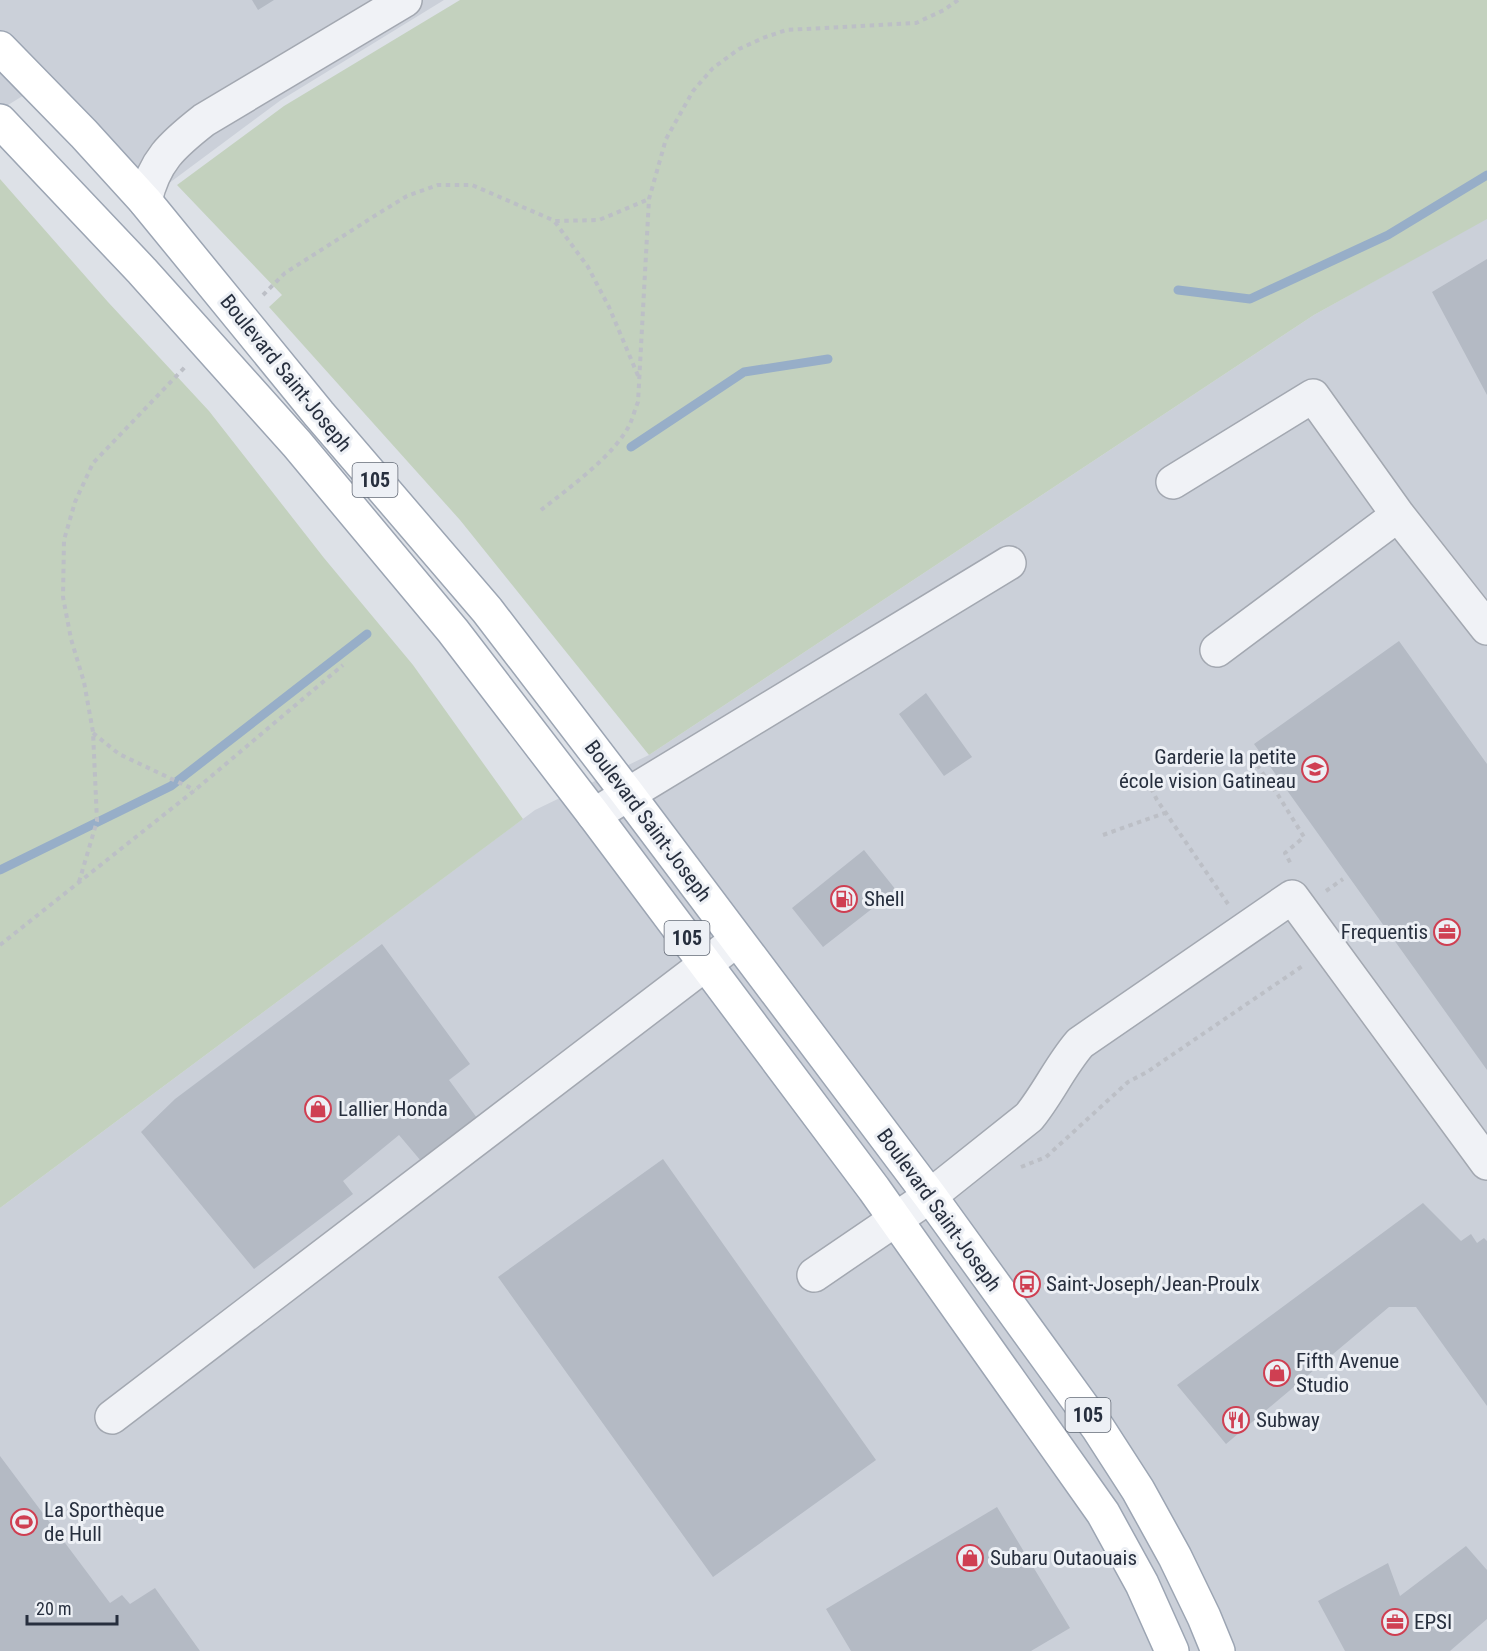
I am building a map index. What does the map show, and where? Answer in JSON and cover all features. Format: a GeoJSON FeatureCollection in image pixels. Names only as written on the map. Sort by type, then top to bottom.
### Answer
{"type":"FeatureCollection","features":[{"type":"Feature","properties":{"kind":"main road","name":"Boulevard Saint-Joseph"},"geometry":{"type":"LineString","coordinates":[[0,48],[145,201],[318,414],[487,610],[627,793],[930,1196],[1098,1428],[1138,1490],[1180,1567],[1218,1651]]}},
{"type":"Feature","properties":{"kind":"main road","name":"Boulevard Saint-Joseph"},"geometry":{"type":"LineString","coordinates":[[0,121],[210,344],[362,521],[453,631],[594,815],[896,1220],[1103,1513],[1142,1584],[1172,1651]]}},
{"type":"Feature","properties":{"kind":"lane"},"geometry":{"type":"LineString","coordinates":[[145,201],[150,181],[174,143],[204,120],[405,0]]}},
{"type":"Feature","properties":{"kind":"lane"},"geometry":{"type":"LineString","coordinates":[[1173,482],[1313,396],[1398,515],[1487,628]]}},
{"type":"Feature","properties":{"kind":"lane"},"geometry":{"type":"LineString","coordinates":[[1217,650],[1398,515]]}},
{"type":"Feature","properties":{"kind":"lane"},"geometry":{"type":"LineString","coordinates":[[594,815],[1009,563]]}},
{"type":"Feature","properties":{"kind":"lane"},"geometry":{"type":"LineString","coordinates":[[813,1275],[930,1196],[1029,1117],[1080,1043],[1292,897],[1487,1163]]}},
{"type":"Feature","properties":{"kind":"lane"},"geometry":{"type":"LineString","coordinates":[[112,1417],[737,940]]}},
{"type":"Feature","properties":{"kind":"path"},"geometry":{"type":"LineString","coordinates":[[541,510],[581,479],[616,444],[630,425],[638,402],[640,381],[649,200],[666,139],[693,91],[713,68],[739,49],[786,30],[916,23],[944,10],[958,0]]}},
{"type":"Feature","properties":{"kind":"path"},"geometry":{"type":"LineString","coordinates":[[240,317],[285,273],[406,196],[438,185],[471,185],[555,221],[599,220],[649,200]]}},
{"type":"Feature","properties":{"kind":"path"},"geometry":{"type":"LineString","coordinates":[[555,221],[588,267],[614,316],[640,381]]}},
{"type":"Feature","properties":{"kind":"path"},"geometry":{"type":"LineString","coordinates":[[79,882],[97,821],[93,732],[84,682],[71,639],[63,597],[64,540],[75,502],[93,463],[168,384],[210,344]]}},
{"type":"Feature","properties":{"kind":"path"},"geometry":{"type":"LineString","coordinates":[[0,945],[195,790],[343,665]]}},
{"type":"Feature","properties":{"kind":"path"},"geometry":{"type":"LineString","coordinates":[[93,732],[119,754],[195,790]]}},
{"type":"Feature","properties":{"kind":"path"},"geometry":{"type":"LineString","coordinates":[[1257,765],[1304,837],[1285,853],[1293,867],[1284,873]]}},
{"type":"Feature","properties":{"kind":"path"},"geometry":{"type":"LineString","coordinates":[[1151,788],[1165,813],[1246,929]]}},
{"type":"Feature","properties":{"kind":"path"},"geometry":{"type":"LineString","coordinates":[[1103,835],[1165,813]]}},
{"type":"Feature","properties":{"kind":"path"},"geometry":{"type":"LineString","coordinates":[[1016,1169],[1046,1157],[1128,1082],[1148,1072],[1330,947]]}},
{"type":"Feature","properties":{"kind":"shaded area"},"geometry":{"type":"Polygon","coordinates":[[[0,0],[444,0],[281,100],[145,201],[37,87],[0,110],[0,0]]]}},
{"type":"Feature","properties":{"kind":"shaded area"},"geometry":{"type":"Polygon","coordinates":[[[1487,218],[1487,1651],[0,1651],[0,1208],[535,810],[649,755],[1314,315],[1487,218]]]}},
{"type":"Feature","properties":{"kind":"green space"},"geometry":{"type":"Polygon","coordinates":[[[460,0],[1487,0],[1487,219],[1314,315],[649,755],[460,520],[269,307],[282,295],[177,185],[284,106],[460,0]]]}},
{"type":"Feature","properties":{"kind":"green space"},"geometry":{"type":"Polygon","coordinates":[[[0,179],[108,302],[209,411],[324,558],[413,665],[523,819],[0,1208],[0,179]]]}},
{"type":"Feature","properties":{"kind":"building"},"geometry":{"type":"Polygon","coordinates":[[[252,0],[274,0],[258,10],[252,0]]]}},
{"type":"Feature","properties":{"kind":"building"},"geometry":{"type":"Polygon","coordinates":[[[1487,259],[1487,395],[1432,292],[1487,259]]]}},
{"type":"Feature","properties":{"kind":"building"},"geometry":{"type":"Polygon","coordinates":[[[1399,641],[1487,764],[1487,1070],[1254,744],[1399,641]]]}},
{"type":"Feature","properties":{"kind":"building"},"geometry":{"type":"Polygon","coordinates":[[[926,693],[972,757],[944,776],[899,714],[926,693]]]}},
{"type":"Feature","properties":{"kind":"building"},"geometry":{"type":"Polygon","coordinates":[[[864,850],[896,890],[823,947],[792,908],[864,850]]]}},
{"type":"Feature","properties":{"kind":"building","name":"Lallier Honda"},"geometry":{"type":"Polygon","coordinates":[[[382,944],[470,1064],[449,1080],[477,1118],[421,1161],[399,1135],[343,1181],[353,1194],[254,1269],[141,1132],[175,1099],[382,944]]]}},
{"type":"Feature","properties":{"kind":"building"},"geometry":{"type":"Polygon","coordinates":[[[663,1159],[876,1460],[713,1577],[498,1277],[663,1159]]]}},
{"type":"Feature","properties":{"kind":"building"},"geometry":{"type":"Polygon","coordinates":[[[1423,1203],[1461,1241],[1471,1234],[1477,1243],[1484,1238],[1487,1241],[1487,1406],[1416,1307],[1389,1307],[1226,1444],[1177,1385],[1423,1203]]]}},
{"type":"Feature","properties":{"kind":"building","name":"La Sporthèque de Hull"},"geometry":{"type":"Polygon","coordinates":[[[0,1456],[110,1603],[122,1595],[130,1604],[155,1588],[200,1651],[0,1651],[0,1456]]]}},
{"type":"Feature","properties":{"kind":"building","name":"Subaru Outaouais"},"geometry":{"type":"Polygon","coordinates":[[[997,1507],[1070,1628],[1031,1651],[851,1651],[826,1609],[997,1507]]]}},
{"type":"Feature","properties":{"kind":"building"},"geometry":{"type":"Polygon","coordinates":[[[1466,1546],[1487,1570],[1487,1619],[1450,1651],[1345,1651],[1318,1601],[1388,1563],[1400,1596],[1466,1546]]]}},
{"type":"Feature","properties":{"kind":"waterway"},"geometry":{"type":"LineString","coordinates":[[1178,290],[1250,299],[1388,235],[1487,175]]}},
{"type":"Feature","properties":{"kind":"waterway"},"geometry":{"type":"LineString","coordinates":[[631,447],[744,372],[828,359]]}},
{"type":"Feature","properties":{"kind":"waterway"},"geometry":{"type":"LineString","coordinates":[[0,870],[171,786],[367,634]]}},
{"type":"Feature","properties":{"kind":"place","name":"Garderie la petite école vision Gatineau"},"geometry":{"type":"Point","coordinates":[1315,769]}},
{"type":"Feature","properties":{"kind":"place","name":"Shell"},"geometry":{"type":"Point","coordinates":[844,899]}},
{"type":"Feature","properties":{"kind":"place","name":"Frequentis"},"geometry":{"type":"Point","coordinates":[1447,932]}},
{"type":"Feature","properties":{"kind":"place","name":"Lallier Honda"},"geometry":{"type":"Point","coordinates":[318,1109]}},
{"type":"Feature","properties":{"kind":"place","name":"Saint-Joseph/Jean-Proulx"},"geometry":{"type":"Point","coordinates":[1027,1284]}},
{"type":"Feature","properties":{"kind":"place","name":"Fifth Avenue Studio"},"geometry":{"type":"Point","coordinates":[1277,1373]}},
{"type":"Feature","properties":{"kind":"place","name":"Subway"},"geometry":{"type":"Point","coordinates":[1236,1420]}},
{"type":"Feature","properties":{"kind":"place","name":"La Sporthèque de Hull"},"geometry":{"type":"Point","coordinates":[24,1522]}},
{"type":"Feature","properties":{"kind":"place","name":"Subaru Outaouais"},"geometry":{"type":"Point","coordinates":[970,1558]}},
{"type":"Feature","properties":{"kind":"place","name":"EPSI"},"geometry":{"type":"Point","coordinates":[1395,1622]}}]}
